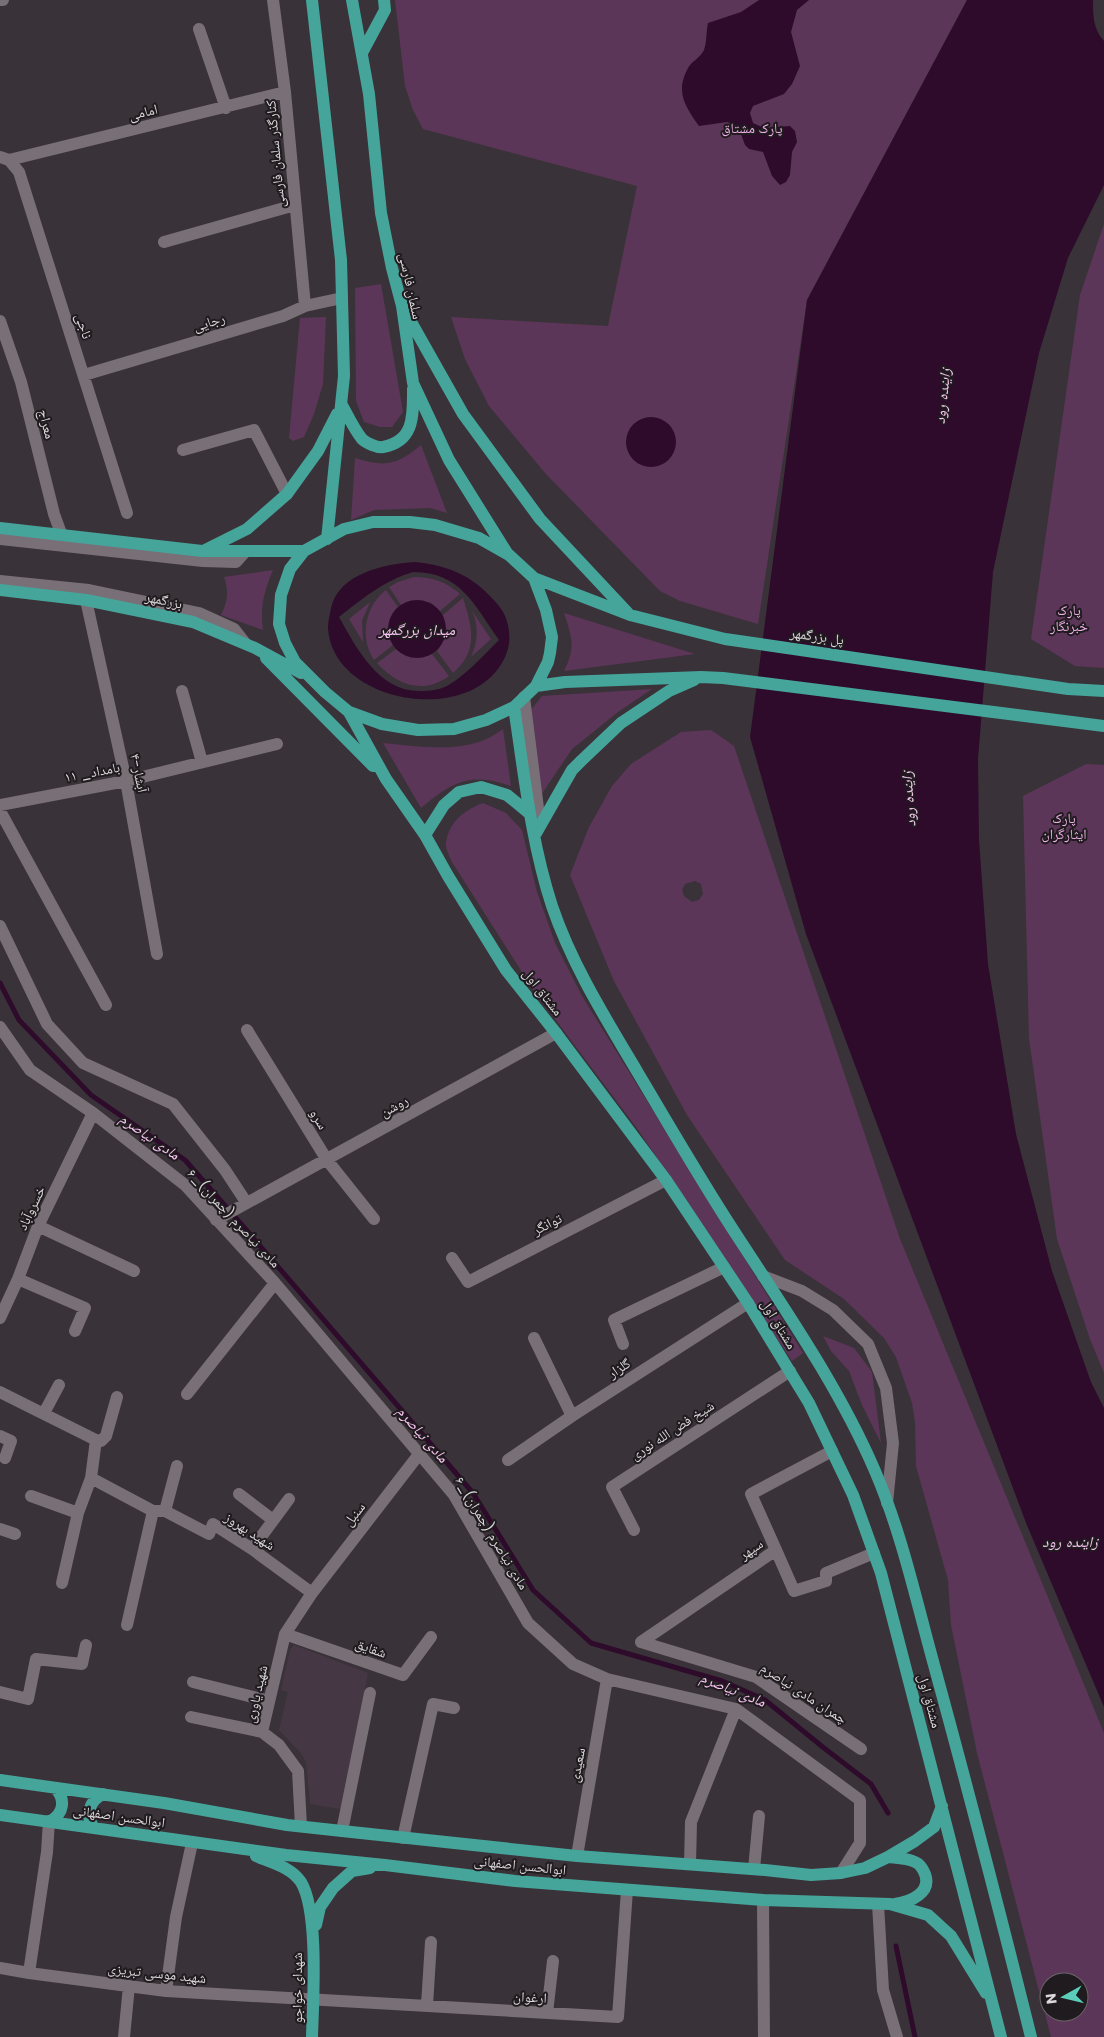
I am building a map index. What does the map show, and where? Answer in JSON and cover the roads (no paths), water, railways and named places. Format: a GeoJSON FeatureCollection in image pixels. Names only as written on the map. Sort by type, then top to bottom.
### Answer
{"type":"FeatureCollection","features":[{"type":"Feature","properties":{"kind":"main road"},"geometry":{"type":"LineString","coordinates":[[312,0],[341,260],[342,298],[344,376],[326,539]]}},
{"type":"Feature","properties":{"kind":"main road","name":"سلمان فارسی"},"geometry":{"type":"LineString","coordinates":[[352,0],[369,94],[381,214],[402,306],[413,383],[449,460],[509,555]]}},
{"type":"Feature","properties":{"kind":"main road"},"geometry":{"type":"LineString","coordinates":[[362,53],[385,10],[384,0]]}},
{"type":"Feature","properties":{"kind":"main road"},"geometry":{"type":"LineString","coordinates":[[402,306],[463,414],[540,518],[630,615]]}},
{"type":"Feature","properties":{"kind":"main road"},"geometry":{"type":"LineString","coordinates":[[342,405],[363,440],[380,447],[397,444],[408,434],[413,414],[413,383]]}},
{"type":"Feature","properties":{"kind":"main road"},"geometry":{"type":"LineString","coordinates":[[202,551],[247,529],[287,494],[318,450],[342,405]]}},
{"type":"Feature","properties":{"kind":"main road"},"geometry":{"type":"LineString","coordinates":[[373,522],[410,522],[445,527],[479,538],[509,555],[534,578],[546,610],[552,636],[548,662],[536,686],[514,707],[486,720],[454,729],[418,730],[382,724],[349,712],[310,678],[295,662],[285,643],[279,624],[281,595],[290,569],[304,551],[344,529],[373,522]]}},
{"type":"Feature","properties":{"kind":"main road"},"geometry":{"type":"LineString","coordinates":[[0,528],[202,551],[304,551]]}},
{"type":"Feature","properties":{"kind":"main road","name":"پل بزرگمهر"},"geometry":{"type":"LineString","coordinates":[[534,578],[630,615],[725,638],[1068,688],[1104,691]]}},
{"type":"Feature","properties":{"kind":"main road","name":"بزرگمهر"},"geometry":{"type":"LineString","coordinates":[[0,590],[86,600],[193,622],[250,646],[310,678]]}},
{"type":"Feature","properties":{"kind":"main road"},"geometry":{"type":"LineString","coordinates":[[250,646],[386,779]]}},
{"type":"Feature","properties":{"kind":"main road"},"geometry":{"type":"LineString","coordinates":[[536,686],[565,682],[701,677],[723,678],[1104,726]]}},
{"type":"Feature","properties":{"kind":"main road"},"geometry":{"type":"LineString","coordinates":[[534,831],[572,770],[588,754],[629,718],[670,691],[701,677]]}},
{"type":"Feature","properties":{"kind":"main road","name":"مشتاق اول"},"geometry":{"type":"LineString","coordinates":[[514,707],[529,813],[552,905],[578,967],[630,1059],[730,1225],[792,1319],[842,1403],[875,1471],[898,1534],[976,1816],[1031,2037]]}},
{"type":"Feature","properties":{"kind":"main road","name":"مشتاق اول"},"geometry":{"type":"LineString","coordinates":[[349,712],[386,779],[425,835],[506,970],[666,1180],[748,1303],[809,1403],[853,1495],[881,1573],[1002,2037]]}},
{"type":"Feature","properties":{"kind":"main road"},"geometry":{"type":"LineString","coordinates":[[425,835],[444,805],[459,792],[481,787],[507,796],[529,813]]}},
{"type":"Feature","properties":{"kind":"main road","name":"ابوالحسن اصفهانی"},"geometry":{"type":"LineString","coordinates":[[0,1780],[342,1831],[577,1856],[811,1875],[841,1873],[865,1868],[888,1858],[916,1841],[934,1827],[942,1806]]}},
{"type":"Feature","properties":{"kind":"main road"},"geometry":{"type":"LineString","coordinates":[[49,1821],[58,1816],[62,1806],[61,1796],[54,1788]]}},
{"type":"Feature","properties":{"kind":"main road"},"geometry":{"type":"LineString","coordinates":[[94,1828],[89,1818],[90,1806],[103,1794]]}},
{"type":"Feature","properties":{"kind":"main road","name":"ابوالحسن اصفهانی"},"geometry":{"type":"LineString","coordinates":[[0,1815],[192,1843],[515,1881],[763,1900],[884,1904],[928,1915],[951,1936],[993,2004]]}},
{"type":"Feature","properties":{"kind":"main road"},"geometry":{"type":"LineString","coordinates":[[236,1848],[289,1869],[301,1882],[310,1905],[312,1940]]}},
{"type":"Feature","properties":{"kind":"main road"},"geometry":{"type":"LineString","coordinates":[[884,1904],[904,1903],[914,1899],[922,1892],[927,1880],[923,1869],[916,1862],[906,1859],[888,1858]]}},
{"type":"Feature","properties":{"kind":"main road"},"geometry":{"type":"LineString","coordinates":[[312,1940],[320,1907],[334,1888],[352,1871],[385,1865]]}},
{"type":"Feature","properties":{"kind":"main road","name":"شهدای خواجو"},"geometry":{"type":"LineString","coordinates":[[312,1940],[312,2037]]}},
{"type":"Feature","properties":{"kind":"street","name":"کنارگذر سلمان فارسی"},"geometry":{"type":"LineString","coordinates":[[273,0],[285,92],[294,205],[305,306]]}},
{"type":"Feature","properties":{"kind":"street"},"geometry":{"type":"LineString","coordinates":[[199,29],[226,108]]}},
{"type":"Feature","properties":{"kind":"street","name":"امامی"},"geometry":{"type":"LineString","coordinates":[[5,159],[226,108],[285,92]]}},
{"type":"Feature","properties":{"kind":"street","name":"ناجی"},"geometry":{"type":"LineString","coordinates":[[5,159],[19,172],[127,513]]}},
{"type":"Feature","properties":{"kind":"street"},"geometry":{"type":"LineString","coordinates":[[164,242],[294,205]]}},
{"type":"Feature","properties":{"kind":"street","name":"رجایی"},"geometry":{"type":"LineString","coordinates":[[84,375],[283,316],[305,306],[342,298]]}},
{"type":"Feature","properties":{"kind":"street","name":"معراج"},"geometry":{"type":"LineString","coordinates":[[0,321],[21,382],[54,514],[62,536]]}},
{"type":"Feature","properties":{"kind":"street"},"geometry":{"type":"LineString","coordinates":[[183,450],[254,430],[287,494]]}},
{"type":"Feature","properties":{"kind":"street"},"geometry":{"type":"LineString","coordinates":[[0,539],[203,561],[236,562],[246,552]]}},
{"type":"Feature","properties":{"kind":"street"},"geometry":{"type":"LineString","coordinates":[[0,581],[89,590],[198,613],[234,629],[250,646]]}},
{"type":"Feature","properties":{"kind":"street","name":"۴-آبشار"},"geometry":{"type":"LineString","coordinates":[[86,600],[126,781],[157,954]]}},
{"type":"Feature","properties":{"kind":"street"},"geometry":{"type":"LineString","coordinates":[[182,692],[202,762]]}},
{"type":"Feature","properties":{"kind":"street"},"geometry":{"type":"LineString","coordinates":[[524,697],[539,816],[534,831]]}},
{"type":"Feature","properties":{"kind":"street","name":"۱۱ _بامداد"},"geometry":{"type":"LineString","coordinates":[[0,805],[126,781],[276,744]]}},
{"type":"Feature","properties":{"kind":"street"},"geometry":{"type":"LineString","coordinates":[[0,811],[106,1005]]}},
{"type":"Feature","properties":{"kind":"street"},"geometry":{"type":"LineString","coordinates":[[0,926],[46,1024],[83,1063],[173,1104],[226,1170],[246,1202]]}},
{"type":"Feature","properties":{"kind":"street","name":"۶_مادی نیاصرم (چمران)"},"geometry":{"type":"LineString","coordinates":[[0,1028],[30,1070],[93,1113],[185,1185],[275,1283],[454,1495],[528,1623],[573,1664],[607,1679],[736,1709],[860,1800],[860,1843],[841,1873]]}},
{"type":"Feature","properties":{"kind":"street","name":"سرو"},"geometry":{"type":"LineString","coordinates":[[247,1030],[327,1160],[374,1219]]}},
{"type":"Feature","properties":{"kind":"street","name":"روشن"},"geometry":{"type":"LineString","coordinates":[[216,1220],[556,1034]]}},
{"type":"Feature","properties":{"kind":"street","name":"خسروآباد"},"geometry":{"type":"LineString","coordinates":[[0,1318],[18,1279],[38,1226],[93,1113]]}},
{"type":"Feature","properties":{"kind":"street","name":"توانگر"},"geometry":{"type":"LineString","coordinates":[[452,1258],[468,1282],[666,1180]]}},
{"type":"Feature","properties":{"kind":"street"},"geometry":{"type":"LineString","coordinates":[[38,1226],[134,1271]]}},
{"type":"Feature","properties":{"kind":"street"},"geometry":{"type":"LineString","coordinates":[[623,1344],[614,1320],[724,1267]]}},
{"type":"Feature","properties":{"kind":"street"},"geometry":{"type":"LineString","coordinates":[[763,1276],[802,1291],[833,1310],[868,1344],[886,1388],[893,1443],[886,1503]]}},
{"type":"Feature","properties":{"kind":"street"},"geometry":{"type":"LineString","coordinates":[[18,1279],[85,1308],[75,1331]]}},
{"type":"Feature","properties":{"kind":"street"},"geometry":{"type":"LineString","coordinates":[[187,1394],[275,1283]]}},
{"type":"Feature","properties":{"kind":"street","name":"گلزار"},"geometry":{"type":"LineString","coordinates":[[508,1460],[572,1416],[748,1303]]}},
{"type":"Feature","properties":{"kind":"street"},"geometry":{"type":"LineString","coordinates":[[534,1338],[572,1416]]}},
{"type":"Feature","properties":{"kind":"street","name":"شیخ فض الله نوری"},"geometry":{"type":"LineString","coordinates":[[634,1530],[612,1487],[790,1371]]}},
{"type":"Feature","properties":{"kind":"street"},"geometry":{"type":"LineString","coordinates":[[44,1413],[59,1385]]}},
{"type":"Feature","properties":{"kind":"street"},"geometry":{"type":"LineString","coordinates":[[0,1392],[96,1440],[102,1440],[106,1436],[117,1398]]}},
{"type":"Feature","properties":{"kind":"street"},"geometry":{"type":"LineString","coordinates":[[0,1436],[11,1441],[5,1458]]}},
{"type":"Feature","properties":{"kind":"street"},"geometry":{"type":"LineString","coordinates":[[62,1583],[78,1513],[91,1478],[96,1440]]}},
{"type":"Feature","properties":{"kind":"street","name":"سپهر"},"geometry":{"type":"LineString","coordinates":[[641,1642],[776,1550],[751,1494],[832,1450]]}},
{"type":"Feature","properties":{"kind":"street","name":"سنبل"},"geometry":{"type":"LineString","coordinates":[[312,1593],[420,1453]]}},
{"type":"Feature","properties":{"kind":"street"},"geometry":{"type":"LineString","coordinates":[[127,1625],[159,1511],[177,1466]]}},
{"type":"Feature","properties":{"kind":"street","name":"شهید بهروز"},"geometry":{"type":"LineString","coordinates":[[91,1478],[209,1534],[213,1524],[252,1549],[312,1593]]}},
{"type":"Feature","properties":{"kind":"street"},"geometry":{"type":"LineString","coordinates":[[239,1494],[273,1520]]}},
{"type":"Feature","properties":{"kind":"street"},"geometry":{"type":"LineString","coordinates":[[31,1496],[78,1513]]}},
{"type":"Feature","properties":{"kind":"street"},"geometry":{"type":"LineString","coordinates":[[252,1549],[288,1499]]}},
{"type":"Feature","properties":{"kind":"street"},"geometry":{"type":"LineString","coordinates":[[0,1529],[15,1534]]}},
{"type":"Feature","properties":{"kind":"street"},"geometry":{"type":"LineString","coordinates":[[776,1550],[794,1591],[826,1581],[826,1573],[874,1553]]}},
{"type":"Feature","properties":{"kind":"street","name":"شهید یاوری"},"geometry":{"type":"LineString","coordinates":[[301,1826],[298,1771],[279,1745],[262,1732],[285,1634],[312,1593]]}},
{"type":"Feature","properties":{"kind":"street","name":"شقایق"},"geometry":{"type":"LineString","coordinates":[[285,1634],[403,1675],[431,1637]]}},
{"type":"Feature","properties":{"kind":"street","name":"چمران مادی نیاصرم"},"geometry":{"type":"LineString","coordinates":[[641,1642],[756,1677],[861,1749]]}},
{"type":"Feature","properties":{"kind":"street"},"geometry":{"type":"LineString","coordinates":[[0,1692],[28,1698],[36,1659],[82,1664],[86,1645]]}},
{"type":"Feature","properties":{"kind":"street","name":"سعیدی"},"geometry":{"type":"LineString","coordinates":[[577,1856],[607,1679]]}},
{"type":"Feature","properties":{"kind":"street"},"geometry":{"type":"LineString","coordinates":[[193,1682],[269,1700]]}},
{"type":"Feature","properties":{"kind":"street"},"geometry":{"type":"LineString","coordinates":[[342,1831],[370,1693]]}},
{"type":"Feature","properties":{"kind":"street"},"geometry":{"type":"LineString","coordinates":[[403,1838],[433,1704],[454,1708]]}},
{"type":"Feature","properties":{"kind":"street"},"geometry":{"type":"LineString","coordinates":[[690,1864],[692,1822],[736,1709]]}},
{"type":"Feature","properties":{"kind":"street"},"geometry":{"type":"LineString","coordinates":[[191,1716],[262,1732]]}},
{"type":"Feature","properties":{"kind":"street"},"geometry":{"type":"LineString","coordinates":[[754,1869],[760,1816]]}},
{"type":"Feature","properties":{"kind":"street"},"geometry":{"type":"LineString","coordinates":[[29,1973],[47,1852],[49,1821]]}},
{"type":"Feature","properties":{"kind":"street"},"geometry":{"type":"LineString","coordinates":[[166,1991],[176,1918],[192,1843]]}},
{"type":"Feature","properties":{"kind":"street","name":"ارغوان"},"geometry":{"type":"LineString","coordinates":[[313,1999],[618,2017],[627,1890]]}},
{"type":"Feature","properties":{"kind":"street"},"geometry":{"type":"LineString","coordinates":[[763,1900],[764,2037]]}},
{"type":"Feature","properties":{"kind":"street"},"geometry":{"type":"LineString","coordinates":[[884,1904],[883,1990],[897,2037]]}},
{"type":"Feature","properties":{"kind":"street"},"geometry":{"type":"LineString","coordinates":[[426,2006],[431,1942]]}},
{"type":"Feature","properties":{"kind":"street"},"geometry":{"type":"LineString","coordinates":[[547,2013],[553,1961]]}},
{"type":"Feature","properties":{"kind":"street","name":"شهید موسی تبریزی"},"geometry":{"type":"LineString","coordinates":[[0,1968],[166,1991],[313,1999]]}},
{"type":"Feature","properties":{"kind":"street"},"geometry":{"type":"LineString","coordinates":[[124,2037],[128,1986]]}},
{"type":"Feature","properties":{"kind":"water"},"geometry":{"type":"Polygon","coordinates":[[[759,0],[809,0],[797,10],[791,32],[800,66],[792,84],[784,94],[753,106],[750,113],[753,123],[764,128],[790,126],[795,131],[797,142],[792,152],[790,175],[786,182],[780,185],[772,176],[763,152],[749,149],[745,145],[738,126],[727,122],[699,126],[686,105],[682,92],[682,84],[688,68],[704,50],[708,23],[741,12],[759,0]]]}},
{"type":"Feature","properties":{"kind":"water","name":"زاینده رود"},"geometry":{"type":"Polygon","coordinates":[[[967,0],[1093,0],[1096,27],[1104,41],[1104,185],[1068,258],[1039,353],[993,572],[978,759],[979,840],[988,964],[1016,1134],[1052,1271],[1091,1382],[1104,1408],[1104,1707],[1026,1523],[806,934],[750,737],[807,300],[967,0]]]}},
{"type":"Feature","properties":{"kind":"water"},"geometry":{"type":"Polygon","coordinates":[[[646,417],[656,417],[669,424],[676,437],[676,447],[669,460],[656,467],[646,467],[637,463],[630,456],[626,447],[626,437],[630,428],[637,421],[646,417]]]}},
{"type":"Feature","properties":{"kind":"water"},"geometry":{"type":"Polygon","coordinates":[[[415,562],[440,566],[472,580],[490,596],[505,616],[509,634],[507,652],[492,676],[468,692],[439,699],[408,698],[379,690],[353,675],[335,654],[328,627],[331,608],[343,586],[353,579],[377,568],[415,562]],[[413,572],[403,575],[374,591],[339,617],[362,655],[381,676],[393,684],[406,689],[421,691],[437,689],[454,682],[468,671],[499,640],[465,593],[455,584],[429,573],[413,572]]]}},
{"type":"Feature","properties":{"kind":"water","name":"میدان بزرگمهر"},"geometry":{"type":"Polygon","coordinates":[[[411,600],[423,600],[438,608],[446,623],[446,635],[438,650],[423,658],[411,658],[396,650],[388,635],[388,623],[396,608],[411,600]]]}},
{"type":"Feature","properties":{"kind":"waterway","name":"مادی نیاصرم"},"geometry":{"type":"LineString","coordinates":[[0,983],[19,1020],[91,1095],[185,1160],[473,1493],[533,1590],[591,1643],[722,1681],[765,1700],[871,1784],[888,1813]]}},
{"type":"Feature","properties":{"kind":"waterway","name":"مادی نیاصرم"},"geometry":{"type":"LineString","coordinates":[[896,1946],[915,2037]]}},
{"type":"Feature","properties":{"kind":"park label","name":"پارک مشتاق"},"geometry":{"type":"Point","coordinates":[752,128]}},
{"type":"Feature","properties":{"kind":"park label","name":"پارک خبرنگار"},"geometry":{"type":"Point","coordinates":[1069,618]}},
{"type":"Feature","properties":{"kind":"park label","name":"پارک ایثارگران"},"geometry":{"type":"Point","coordinates":[1064,826]}}]}
